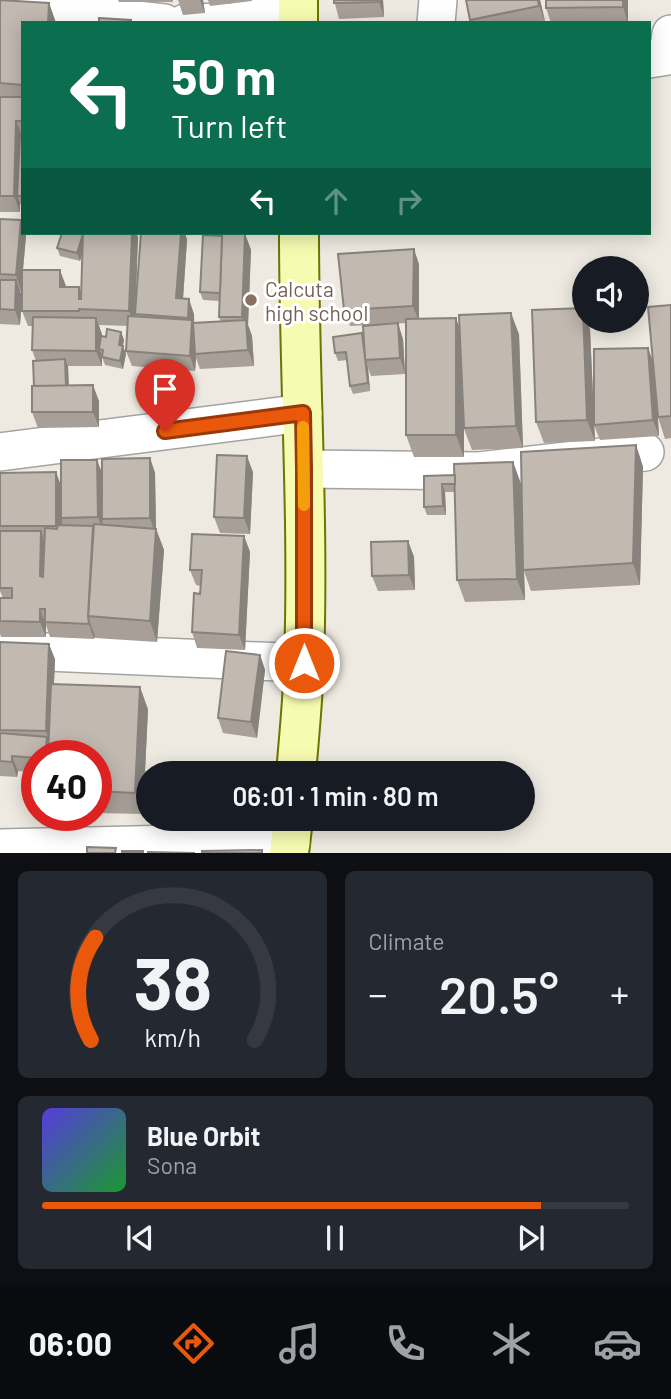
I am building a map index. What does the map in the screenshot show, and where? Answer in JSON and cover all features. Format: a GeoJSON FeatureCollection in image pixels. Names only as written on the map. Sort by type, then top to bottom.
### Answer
{"type":"FeatureCollection","features":[{"type":"Feature","properties":{"kind":"street"},"geometry":{"type":"LineString","coordinates":[[436,21],[438,0]]}},
{"type":"Feature","properties":{"kind":"street"},"geometry":{"type":"LineString","coordinates":[[0,5],[146,21]]}},
{"type":"Feature","properties":{"kind":"street"},"geometry":{"type":"LineString","coordinates":[[238,21],[298,9]]}},
{"type":"Feature","properties":{"kind":"street"},"geometry":{"type":"LineString","coordinates":[[651,58],[668,56],[671,34]]}},
{"type":"Feature","properties":{"kind":"street"},"geometry":{"type":"LineString","coordinates":[[297,761],[304,663],[304,469],[299,235]]}},
{"type":"Feature","properties":{"kind":"street"},"geometry":{"type":"LineString","coordinates":[[0,452],[303,413]]}},
{"type":"Feature","properties":{"kind":"street"},"geometry":{"type":"LineString","coordinates":[[304,469],[479,471],[645,452]]}},
{"type":"Feature","properties":{"kind":"street"},"geometry":{"type":"LineString","coordinates":[[0,650],[304,663]]}},
{"type":"Feature","properties":{"kind":"street"},"geometry":{"type":"LineString","coordinates":[[0,848],[207,843],[291,838]]}},
{"type":"Feature","properties":{"kind":"building"},"geometry":{"type":"Polygon","coordinates":[[[0,0],[49,3],[48,21],[21,21],[21,85],[0,83],[0,0]]]}},
{"type":"Feature","properties":{"kind":"building"},"geometry":{"type":"Polygon","coordinates":[[[334,0],[379,0],[379,2],[334,3],[334,0]]]}},
{"type":"Feature","properties":{"kind":"building"},"geometry":{"type":"Polygon","coordinates":[[[466,0],[538,0],[539,6],[470,20],[466,0]]]}},
{"type":"Feature","properties":{"kind":"building"},"geometry":{"type":"Polygon","coordinates":[[[546,0],[623,0],[623,7],[546,8],[546,0]]]}},
{"type":"Feature","properties":{"kind":"building"},"geometry":{"type":"Polygon","coordinates":[[[99,18],[131,20],[131,21],[99,21],[99,18]]]}},
{"type":"Feature","properties":{"kind":"building"},"geometry":{"type":"Polygon","coordinates":[[[0,97],[21,97],[21,121],[16,121],[14,196],[0,196],[0,97]]]}},
{"type":"Feature","properties":{"kind":"building"},"geometry":{"type":"Polygon","coordinates":[[[20,135],[21,196],[17,196],[20,135]]]}},
{"type":"Feature","properties":{"kind":"building"},"geometry":{"type":"Polygon","coordinates":[[[0,219],[21,220],[16,275],[0,274],[0,219]]]}},
{"type":"Feature","properties":{"kind":"building"},"geometry":{"type":"Polygon","coordinates":[[[61,235],[83,235],[77,253],[57,248],[61,235]]]}},
{"type":"Feature","properties":{"kind":"building"},"geometry":{"type":"Polygon","coordinates":[[[83,235],[132,235],[129,311],[22,311],[22,270],[60,270],[60,287],[79,287],[81,299],[83,235]]]}},
{"type":"Feature","properties":{"kind":"building"},"geometry":{"type":"Polygon","coordinates":[[[141,235],[181,235],[176,298],[189,299],[188,318],[135,314],[141,235]]]}},
{"type":"Feature","properties":{"kind":"building"},"geometry":{"type":"Polygon","coordinates":[[[203,235],[222,236],[220,293],[200,292],[203,235]]]}},
{"type":"Feature","properties":{"kind":"building"},"geometry":{"type":"Polygon","coordinates":[[[222,235],[245,235],[242,317],[219,317],[222,235]]]}},
{"type":"Feature","properties":{"kind":"building"},"geometry":{"type":"Polygon","coordinates":[[[414,249],[413,306],[344,310],[338,254],[414,249]]]}},
{"type":"Feature","properties":{"kind":"building"},"geometry":{"type":"Polygon","coordinates":[[[0,280],[16,280],[15,310],[0,309],[0,280]]]}},
{"type":"Feature","properties":{"kind":"building"},"geometry":{"type":"Polygon","coordinates":[[[671,305],[671,416],[658,417],[649,307],[671,305]]]}},
{"type":"Feature","properties":{"kind":"building"},"geometry":{"type":"Polygon","coordinates":[[[572,308],[572,333],[584,333],[587,420],[536,422],[532,310],[572,308]]]}},
{"type":"Feature","properties":{"kind":"building"},"geometry":{"type":"Polygon","coordinates":[[[511,313],[516,426],[464,428],[459,315],[511,313]]]}},
{"type":"Feature","properties":{"kind":"building"},"geometry":{"type":"Polygon","coordinates":[[[128,316],[192,320],[190,356],[126,351],[128,316]]]}},
{"type":"Feature","properties":{"kind":"building"},"geometry":{"type":"Polygon","coordinates":[[[33,317],[96,318],[96,351],[32,350],[33,317]]]}},
{"type":"Feature","properties":{"kind":"building"},"geometry":{"type":"Polygon","coordinates":[[[456,318],[456,435],[406,435],[406,319],[456,318]]]}},
{"type":"Feature","properties":{"kind":"building"},"geometry":{"type":"Polygon","coordinates":[[[246,320],[248,350],[195,354],[193,323],[246,320]]]}},
{"type":"Feature","properties":{"kind":"building"},"geometry":{"type":"Polygon","coordinates":[[[398,323],[400,358],[365,360],[363,326],[398,323]]]}},
{"type":"Feature","properties":{"kind":"building"},"geometry":{"type":"Polygon","coordinates":[[[107,329],[121,332],[119,345],[123,346],[120,361],[102,357],[103,350],[99,349],[101,336],[106,337],[107,329]]]}},
{"type":"Feature","properties":{"kind":"building"},"geometry":{"type":"Polygon","coordinates":[[[362,333],[368,383],[350,386],[346,352],[335,353],[333,337],[362,333]]]}},
{"type":"Feature","properties":{"kind":"building"},"geometry":{"type":"Polygon","coordinates":[[[648,348],[653,420],[594,425],[594,349],[648,348]]]}},
{"type":"Feature","properties":{"kind":"building"},"geometry":{"type":"Polygon","coordinates":[[[65,359],[66,386],[34,386],[33,361],[65,359]]]}},
{"type":"Feature","properties":{"kind":"building"},"geometry":{"type":"Polygon","coordinates":[[[93,385],[93,412],[32,412],[32,386],[93,385]]]}},
{"type":"Feature","properties":{"kind":"building"},"geometry":{"type":"Polygon","coordinates":[[[636,445],[633,563],[523,570],[521,452],[636,445]]]}},
{"type":"Feature","properties":{"kind":"building"},"geometry":{"type":"Polygon","coordinates":[[[217,455],[247,456],[244,518],[214,517],[217,455]]]}},
{"type":"Feature","properties":{"kind":"building"},"geometry":{"type":"Polygon","coordinates":[[[150,458],[150,518],[102,519],[102,459],[150,458]]]}},
{"type":"Feature","properties":{"kind":"building"},"geometry":{"type":"Polygon","coordinates":[[[61,460],[97,460],[98,517],[61,518],[61,460]]]}},
{"type":"Feature","properties":{"kind":"building"},"geometry":{"type":"Polygon","coordinates":[[[513,462],[517,579],[457,580],[454,464],[513,462]]]}},
{"type":"Feature","properties":{"kind":"building"},"geometry":{"type":"Polygon","coordinates":[[[56,472],[56,526],[0,526],[0,473],[56,472]]]}},
{"type":"Feature","properties":{"kind":"building"},"geometry":{"type":"Polygon","coordinates":[[[455,475],[455,484],[442,484],[443,506],[424,507],[424,476],[455,475]]]}},
{"type":"Feature","properties":{"kind":"building"},"geometry":{"type":"Polygon","coordinates":[[[94,524],[156,529],[150,621],[88,616],[94,524]]]}},
{"type":"Feature","properties":{"kind":"building"},"geometry":{"type":"Polygon","coordinates":[[[58,525],[93,526],[89,624],[45,622],[45,609],[40,609],[40,622],[0,621],[0,598],[12,598],[12,588],[0,588],[0,531],[41,531],[40,576],[43,577],[45,528],[57,529],[58,525]]]}},
{"type":"Feature","properties":{"kind":"building"},"geometry":{"type":"Polygon","coordinates":[[[192,534],[244,536],[239,635],[192,632],[194,593],[200,594],[202,570],[190,570],[192,534]]]}},
{"type":"Feature","properties":{"kind":"building"},"geometry":{"type":"Polygon","coordinates":[[[408,541],[409,575],[372,576],[371,542],[408,541]]]}},
{"type":"Feature","properties":{"kind":"building"},"geometry":{"type":"Polygon","coordinates":[[[0,642],[49,644],[46,731],[0,730],[0,642]]]}},
{"type":"Feature","properties":{"kind":"building"},"geometry":{"type":"Polygon","coordinates":[[[226,651],[260,655],[251,722],[218,718],[226,651]]]}},
{"type":"Feature","properties":{"kind":"building"},"geometry":{"type":"Polygon","coordinates":[[[51,684],[140,687],[135,793],[112,792],[112,740],[49,740],[51,684]]]}},
{"type":"Feature","properties":{"kind":"building"},"geometry":{"type":"Polygon","coordinates":[[[0,733],[47,737],[47,740],[21,740],[21,757],[12,756],[12,762],[0,761],[0,733]]]}},
{"type":"Feature","properties":{"kind":"building"},"geometry":{"type":"Polygon","coordinates":[[[87,847],[116,848],[115,853],[87,853],[87,847]]]}},
{"type":"Feature","properties":{"kind":"building"},"geometry":{"type":"Polygon","coordinates":[[[262,850],[262,853],[202,853],[202,851],[262,850]]]}},
{"type":"Feature","properties":{"kind":"building"},"geometry":{"type":"Polygon","coordinates":[[[143,851],[143,853],[122,853],[143,851]]]}},
{"type":"Feature","properties":{"kind":"slow traffic"},"geometry":{"type":"LineString","coordinates":[[303,427],[304,505]]}},
{"type":"Feature","properties":{"kind":"place","name":"Calcuta high school"},"geometry":{"type":"Point","coordinates":[251,300]}},
{"type":"Feature","properties":{"kind":"route"},"geometry":{"type":"LineString","coordinates":[[165,431],[303,413],[304,663]]}}]}
